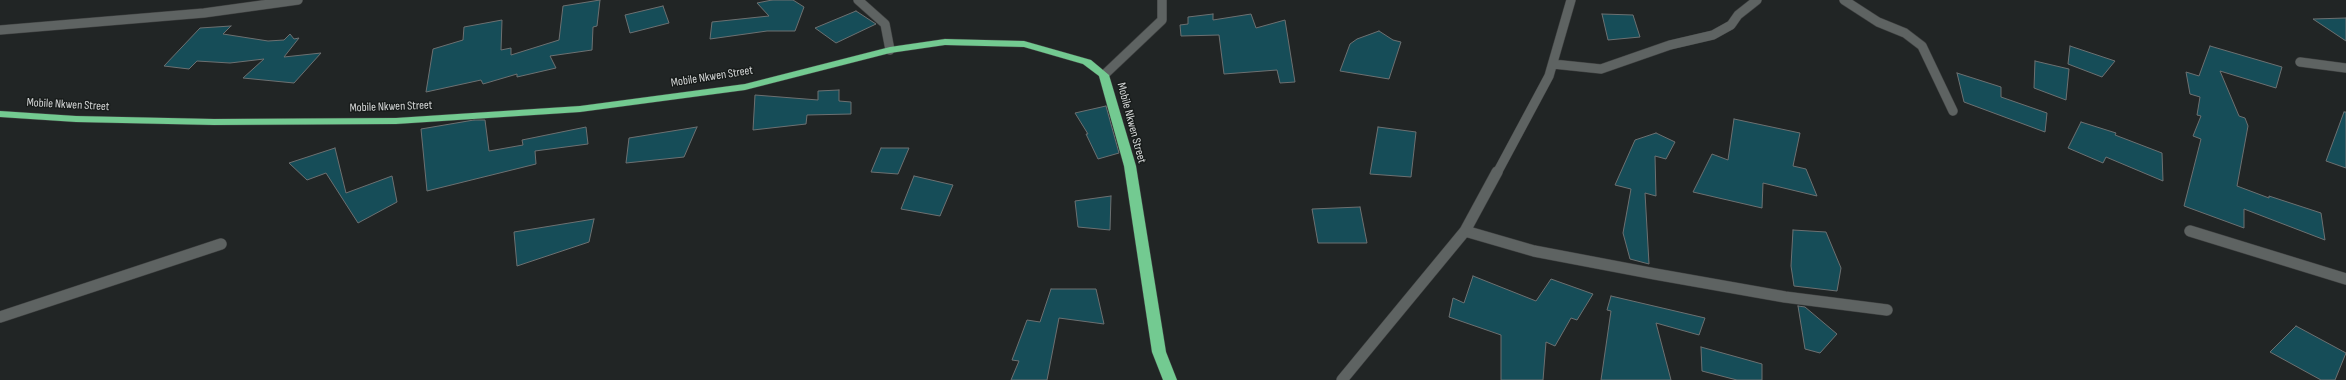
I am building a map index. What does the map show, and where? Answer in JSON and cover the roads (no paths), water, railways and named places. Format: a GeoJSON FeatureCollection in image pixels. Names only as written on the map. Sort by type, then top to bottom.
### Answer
{"type":"FeatureCollection","features":[{"type":"Feature","properties":{"kind":"highway","name":"Mobile Nkwen Street"},"geometry":{"type":"LineString","coordinates":[[0,114],[76,119],[214,122],[396,121],[580,110],[745,87],[890,50],[945,42],[1024,44],[1058,52],[1087,62],[1104,75],[1130,166],[1159,352],[1170,380]]}},
{"type":"Feature","properties":{"kind":"street"},"geometry":{"type":"LineString","coordinates":[[0,30],[204,13],[298,0]]}},
{"type":"Feature","properties":{"kind":"street"},"geometry":{"type":"LineString","coordinates":[[858,0],[885,24],[890,50]]}},
{"type":"Feature","properties":{"kind":"street"},"geometry":{"type":"LineString","coordinates":[[1104,75],[1162,20],[1162,0]]}},
{"type":"Feature","properties":{"kind":"street"},"geometry":{"type":"LineString","coordinates":[[1342,380],[1466,231],[1549,76],[1571,0]]}},
{"type":"Feature","properties":{"kind":"street"},"geometry":{"type":"LineString","coordinates":[[1553,64],[1601,69],[1670,45],[1713,35],[1731,25],[1738,15],[1757,0]]}},
{"type":"Feature","properties":{"kind":"street"},"geometry":{"type":"LineString","coordinates":[[1844,0],[1878,22],[1906,33],[1922,46],[1953,111]]}},
{"type":"Feature","properties":{"kind":"street"},"geometry":{"type":"LineString","coordinates":[[2300,62],[2346,68]]}},
{"type":"Feature","properties":{"kind":"street"},"geometry":{"type":"LineString","coordinates":[[1466,231],[1534,251],[1655,274],[1785,296],[1887,310]]}},
{"type":"Feature","properties":{"kind":"street"},"geometry":{"type":"LineString","coordinates":[[2190,231],[2346,279]]}},
{"type":"Feature","properties":{"kind":"street"},"geometry":{"type":"LineString","coordinates":[[0,316],[221,244]]}}]}
